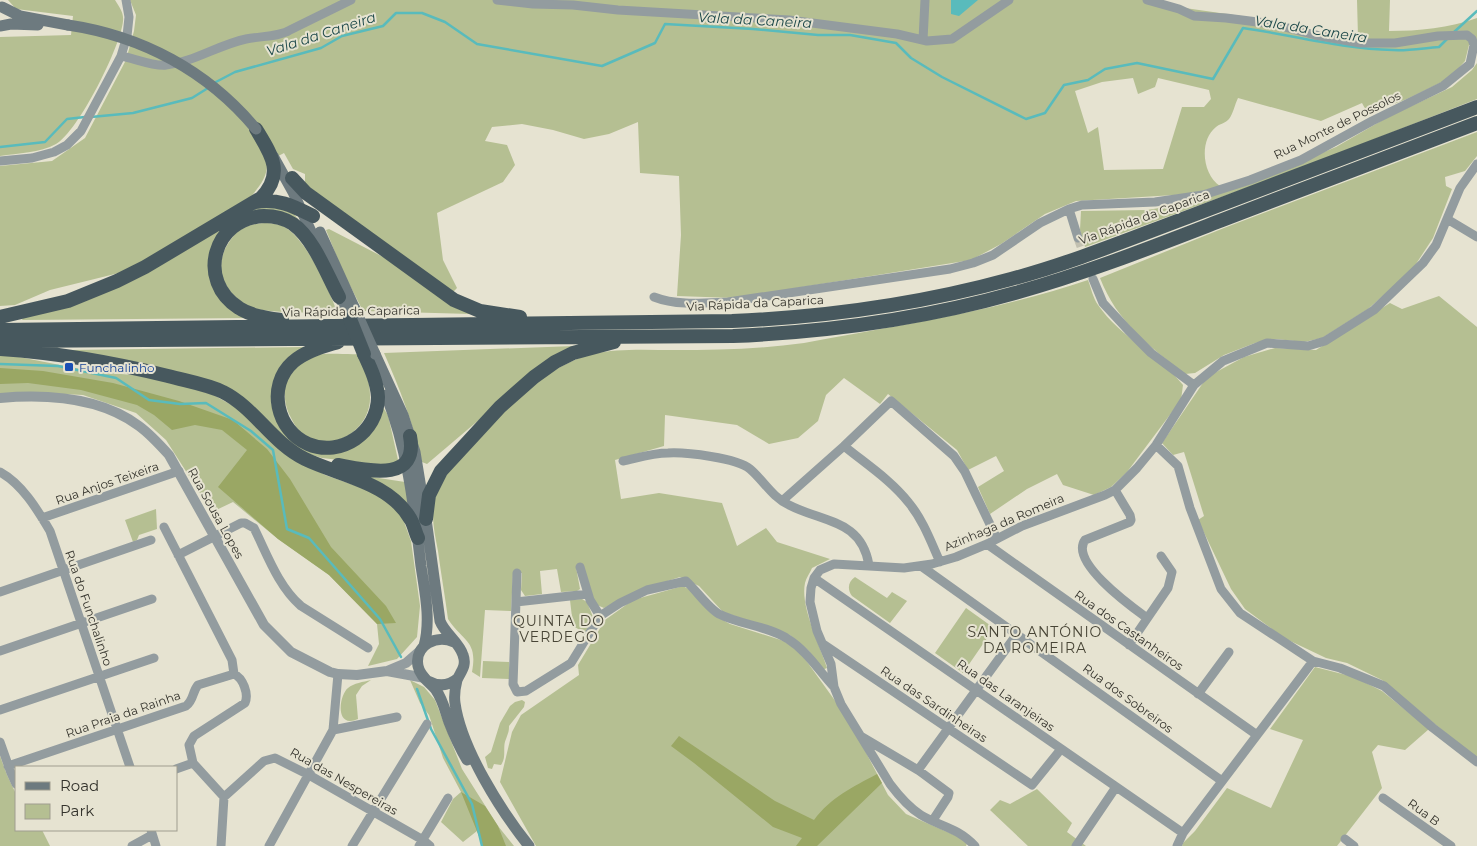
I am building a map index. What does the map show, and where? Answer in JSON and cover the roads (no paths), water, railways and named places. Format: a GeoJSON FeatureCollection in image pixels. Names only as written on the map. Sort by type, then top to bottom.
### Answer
{"type":"FeatureCollection","features":[{"type":"Feature","properties":{"kind":"highway","name":"Via Rápida da Caparica"},"geometry":{"type":"LineString","coordinates":[[0,330],[333,325],[683,323],[786,319],[874,308],[972,289],[1012,279],[1092,253],[1477,107]]}},
{"type":"Feature","properties":{"kind":"highway"},"geometry":{"type":"LineString","coordinates":[[0,340],[629,337],[786,334],[875,323],[1014,293],[1092,270],[1477,123]]}},
{"type":"Feature","properties":{"kind":"highway"},"geometry":{"type":"LineString","coordinates":[[0,317],[61,303],[118,281],[256,202],[265,194],[270,186],[274,168],[272,157],[256,129]]}},
{"type":"Feature","properties":{"kind":"highway"},"geometry":{"type":"LineString","coordinates":[[292,178],[306,193],[454,300],[480,311],[565,323]]}},
{"type":"Feature","properties":{"kind":"highway"},"geometry":{"type":"LineString","coordinates":[[256,202],[267,200],[280,201],[307,213]]}},
{"type":"Feature","properties":{"kind":"highway"},"geometry":{"type":"LineString","coordinates":[[333,325],[258,316],[240,309],[231,302],[220,289],[214,266],[216,254],[230,228],[249,218],[261,216],[283,219],[299,229],[310,242],[347,304],[369,354],[378,397],[375,414],[366,430],[349,443],[336,448],[318,448],[300,440],[286,426],[280,414],[278,388],[291,363],[304,354],[350,338]]}},
{"type":"Feature","properties":{"kind":"highway"},"geometry":{"type":"LineString","coordinates":[[426,519],[429,495],[441,471],[500,407],[534,377],[555,362],[573,353],[629,337]]}},
{"type":"Feature","properties":{"kind":"highway"},"geometry":{"type":"LineString","coordinates":[[0,350],[75,356],[204,385],[222,392],[252,414],[268,432],[284,445],[310,461],[361,480],[380,490],[399,504],[410,520],[418,538]]}},
{"type":"Feature","properties":{"kind":"highway"},"geometry":{"type":"LineString","coordinates":[[310,461],[374,472],[394,470],[401,467],[406,461],[412,448],[410,436]]}},
{"type":"Feature","properties":{"kind":"main road"},"geometry":{"type":"LineString","coordinates":[[1,6],[3,15],[0,24],[68,25]]}},
{"type":"Feature","properties":{"kind":"main road"},"geometry":{"type":"LineString","coordinates":[[1,6],[20,16],[117,36],[150,48],[170,58],[214,87],[241,111],[281,160],[292,178],[335,272],[347,304]]}},
{"type":"Feature","properties":{"kind":"main road"},"geometry":{"type":"LineString","coordinates":[[256,129],[307,213]]}},
{"type":"Feature","properties":{"kind":"main road"},"geometry":{"type":"LineString","coordinates":[[369,354],[401,410],[410,436],[419,472],[440,621],[444,631],[463,654],[463,671],[452,683],[444,685],[435,684],[426,680]]}},
{"type":"Feature","properties":{"kind":"main road"},"geometry":{"type":"LineString","coordinates":[[369,354],[393,412],[406,461],[418,538],[428,624],[418,663],[420,673],[440,697],[462,752],[474,774],[508,828],[522,846]]}},
{"type":"Feature","properties":{"kind":"main road"},"geometry":{"type":"LineString","coordinates":[[423,648],[431,641],[439,639],[455,643]]}},
{"type":"Feature","properties":{"kind":"main road"},"geometry":{"type":"LineString","coordinates":[[458,678],[455,703],[469,749],[502,809],[529,846]]}},
{"type":"Feature","properties":{"kind":"street"},"geometry":{"type":"LineString","coordinates":[[0,161],[32,158],[54,152],[72,140],[81,131],[121,56],[127,36],[129,17],[126,0]]}},
{"type":"Feature","properties":{"kind":"street"},"geometry":{"type":"LineString","coordinates":[[121,56],[164,66],[196,58],[244,40],[268,35],[282,36],[290,30],[351,0]]}},
{"type":"Feature","properties":{"kind":"street"},"geometry":{"type":"LineString","coordinates":[[498,0],[618,10],[789,20],[896,34],[923,40],[952,39],[1009,0]]}},
{"type":"Feature","properties":{"kind":"street"},"geometry":{"type":"LineString","coordinates":[[923,40],[926,0]]}},
{"type":"Feature","properties":{"kind":"street","name":"Rua Monte de Possolos"},"geometry":{"type":"LineString","coordinates":[[654,296],[661,300],[694,303],[728,302],[950,269],[993,255],[1040,223],[1069,208],[1082,205],[1156,202],[1203,195],[1250,180],[1293,163],[1372,120],[1443,86],[1470,64],[1474,45],[1472,39],[1467,35],[1395,43],[1360,43],[1315,35],[1273,24],[1194,16],[1179,9],[1147,0]]}},
{"type":"Feature","properties":{"kind":"street","name":"Azinhaga da Romeira"},"geometry":{"type":"LineString","coordinates":[[814,578],[820,570],[834,564],[904,568],[940,562],[987,544],[1022,526],[1115,490],[1156,445],[1194,385],[1223,361],[1267,343],[1308,346],[1325,341],[1374,310],[1423,263],[1436,245],[1460,188],[1476,166]]}},
{"type":"Feature","properties":{"kind":"street"},"geometry":{"type":"LineString","coordinates":[[1069,208],[1078,238]]}},
{"type":"Feature","properties":{"kind":"street"},"geometry":{"type":"LineString","coordinates":[[1447,219],[1477,237]]}},
{"type":"Feature","properties":{"kind":"street"},"geometry":{"type":"LineString","coordinates":[[1093,279],[1103,303],[1128,330],[1151,352],[1194,385]]}},
{"type":"Feature","properties":{"kind":"street","name":"Rua Sousa Lopes"},"geometry":{"type":"LineString","coordinates":[[0,398],[26,396],[88,402],[116,412],[138,425],[154,438],[169,455],[264,625],[291,652],[330,672],[357,675],[387,671],[410,660],[423,648]]}},
{"type":"Feature","properties":{"kind":"street"},"geometry":{"type":"LineString","coordinates":[[782,501],[891,401],[954,456],[965,472],[997,538]]}},
{"type":"Feature","properties":{"kind":"street"},"geometry":{"type":"LineString","coordinates":[[1156,445],[1178,466],[1190,508],[1221,589],[1240,613],[1313,660],[1342,668],[1384,686],[1433,728],[1477,762]]}},
{"type":"Feature","properties":{"kind":"street"},"geometry":{"type":"LineString","coordinates":[[844,446],[901,493],[911,504],[940,562]]}},
{"type":"Feature","properties":{"kind":"street"},"geometry":{"type":"LineString","coordinates":[[623,460],[668,453],[714,457],[741,464],[750,469],[766,488],[782,501],[809,514],[848,528],[867,552],[869,565]]}},
{"type":"Feature","properties":{"kind":"street","name":"Rua do Funchalinho"},"geometry":{"type":"LineString","coordinates":[[0,472],[16,484],[50,531],[130,766]]}},
{"type":"Feature","properties":{"kind":"street","name":"Rua Anjos Teixeira"},"geometry":{"type":"LineString","coordinates":[[42,518],[179,472]]}},
{"type":"Feature","properties":{"kind":"street"},"geometry":{"type":"LineString","coordinates":[[1115,490],[1130,514],[1130,522],[1085,540],[1082,550],[1092,571],[1101,581],[1147,618]]}},
{"type":"Feature","properties":{"kind":"street"},"geometry":{"type":"LineString","coordinates":[[178,554],[241,523],[246,523],[254,528],[280,580],[292,597],[302,606],[368,648]]}},
{"type":"Feature","properties":{"kind":"street"},"geometry":{"type":"LineString","coordinates":[[164,527],[232,660],[234,674],[239,677],[247,696],[246,701],[240,707],[191,738],[189,745],[193,763],[224,797],[221,846]]}},
{"type":"Feature","properties":{"kind":"street"},"geometry":{"type":"LineString","coordinates":[[0,592],[151,540]]}},
{"type":"Feature","properties":{"kind":"street","name":"Rua dos Castanheiros"},"geometry":{"type":"LineString","coordinates":[[987,544],[1256,735]]}},
{"type":"Feature","properties":{"kind":"street"},"geometry":{"type":"LineString","coordinates":[[1129,645],[1168,588],[1171,570],[1161,556]]}},
{"type":"Feature","properties":{"kind":"street","name":"Rua dos Sobreiros"},"geometry":{"type":"LineString","coordinates":[[921,566],[1222,781]]}},
{"type":"Feature","properties":{"kind":"street"},"geometry":{"type":"LineString","coordinates":[[580,567],[592,605],[600,616]]}},
{"type":"Feature","properties":{"kind":"street"},"geometry":{"type":"LineString","coordinates":[[517,573],[513,684],[517,692],[526,691],[571,663],[600,616],[637,594],[686,581],[717,613],[730,619],[772,631],[787,638],[798,646],[834,687]]}},
{"type":"Feature","properties":{"kind":"street"},"geometry":{"type":"LineString","coordinates":[[814,578],[810,602],[813,618],[831,664],[834,687],[841,704],[899,796],[912,809],[958,831],[975,846]]}},
{"type":"Feature","properties":{"kind":"street","name":"Rua das Laranjeiras"},"geometry":{"type":"LineString","coordinates":[[814,578],[1183,833]]}},
{"type":"Feature","properties":{"kind":"street"},"geometry":{"type":"LineString","coordinates":[[516,602],[588,594]]}},
{"type":"Feature","properties":{"kind":"street"},"geometry":{"type":"LineString","coordinates":[[0,651],[152,599]]}},
{"type":"Feature","properties":{"kind":"street"},"geometry":{"type":"LineString","coordinates":[[918,770],[1017,634]]}},
{"type":"Feature","properties":{"kind":"street","name":"Rua das Sardinheiras"},"geometry":{"type":"LineString","coordinates":[[822,643],[1032,785],[1061,749]]}},
{"type":"Feature","properties":{"kind":"street"},"geometry":{"type":"LineString","coordinates":[[1198,694],[1229,652]]}},
{"type":"Feature","properties":{"kind":"street"},"geometry":{"type":"LineString","coordinates":[[0,710],[154,658]]}},
{"type":"Feature","properties":{"kind":"street"},"geometry":{"type":"LineString","coordinates":[[1177,846],[1183,833],[1313,660]]}},
{"type":"Feature","properties":{"kind":"street","name":"Rua Sousa Lopes"},"geometry":{"type":"LineString","coordinates":[[387,671],[426,680]]}},
{"type":"Feature","properties":{"kind":"street","name":"Rua Praia da Rainha"},"geometry":{"type":"LineString","coordinates":[[8,766],[186,706],[192,701],[198,685],[234,674]]}},
{"type":"Feature","properties":{"kind":"street"},"geometry":{"type":"LineString","coordinates":[[269,846],[333,730],[338,674]]}},
{"type":"Feature","properties":{"kind":"street"},"geometry":{"type":"LineString","coordinates":[[333,730],[396,717]]}},
{"type":"Feature","properties":{"kind":"street"},"geometry":{"type":"LineString","coordinates":[[352,846],[427,724]]}},
{"type":"Feature","properties":{"kind":"street"},"geometry":{"type":"LineString","coordinates":[[861,736],[918,770],[949,794],[933,820]]}},
{"type":"Feature","properties":{"kind":"street"},"geometry":{"type":"LineString","coordinates":[[0,742],[15,782]]}},
{"type":"Feature","properties":{"kind":"street","name":"Rua das Nespereiras"},"geometry":{"type":"LineString","coordinates":[[224,797],[264,761],[271,758],[280,759],[373,812],[424,844]]}},
{"type":"Feature","properties":{"kind":"street"},"geometry":{"type":"LineString","coordinates":[[178,768],[193,763]]}},
{"type":"Feature","properties":{"kind":"street"},"geometry":{"type":"LineString","coordinates":[[1080,845],[1116,787]]}},
{"type":"Feature","properties":{"kind":"street"},"geometry":{"type":"LineString","coordinates":[[424,844],[448,798]]}},
{"type":"Feature","properties":{"kind":"street","name":"Rua B"},"geometry":{"type":"LineString","coordinates":[[1383,798],[1450,846]]}},
{"type":"Feature","properties":{"kind":"street"},"geometry":{"type":"LineString","coordinates":[[132,846],[152,832],[156,846]]}},
{"type":"Feature","properties":{"kind":"street"},"geometry":{"type":"LineString","coordinates":[[1344,839],[1354,846]]}},
{"type":"Feature","properties":{"kind":"water"},"geometry":{"type":"Polygon","coordinates":[[[951,0],[978,0],[959,16],[951,14],[951,0]]]}},
{"type":"Feature","properties":{"kind":"waterway","name":"Vala da Caneira"},"geometry":{"type":"LineString","coordinates":[[1453,33],[1477,11]]}},
{"type":"Feature","properties":{"kind":"waterway","name":"Vala da Caneira"},"geometry":{"type":"LineString","coordinates":[[214,83],[235,72],[321,48],[342,36],[383,26],[396,13],[422,13],[445,22],[477,44],[602,66],[655,43],[665,24],[818,35],[850,35],[896,43],[911,58],[942,77],[1026,119],[1045,113],[1064,85],[1088,80],[1105,69],[1137,63],[1213,79],[1243,28],[1374,49],[1404,50],[1439,47],[1447,39]]}},
{"type":"Feature","properties":{"kind":"waterway","name":"Vala da Caneira"},"geometry":{"type":"LineString","coordinates":[[91,117],[133,113],[192,98],[208,88]]}},
{"type":"Feature","properties":{"kind":"waterway","name":"Vala da Caneira"},"geometry":{"type":"LineString","coordinates":[[0,147],[45,142],[67,119],[85,117]]}},
{"type":"Feature","properties":{"kind":"waterway"},"geometry":{"type":"LineString","coordinates":[[0,364],[58,366],[116,378],[149,400],[180,404],[206,403],[251,431],[273,450],[287,529],[309,538],[380,619],[401,657]]}},
{"type":"Feature","properties":{"kind":"waterway"},"geometry":{"type":"LineString","coordinates":[[417,689],[431,729],[472,804],[482,846]]}},
{"type":"Feature","properties":{"kind":"tunnel"},"geometry":{"type":"LineString","coordinates":[[1078,238],[1091,274]]}},
{"type":"Feature","properties":{"kind":"place","name":"Funchalinho"},"geometry":{"type":"Point","coordinates":[69,367]}},
{"type":"Feature","properties":{"kind":"district","name":"QUINTA DO VERDEGO"},"geometry":{"type":"Point","coordinates":[559,630]}},
{"type":"Feature","properties":{"kind":"district","name":"SANTO ANTÓNIO DA ROMEIRA"},"geometry":{"type":"Point","coordinates":[1035,640]}}]}
